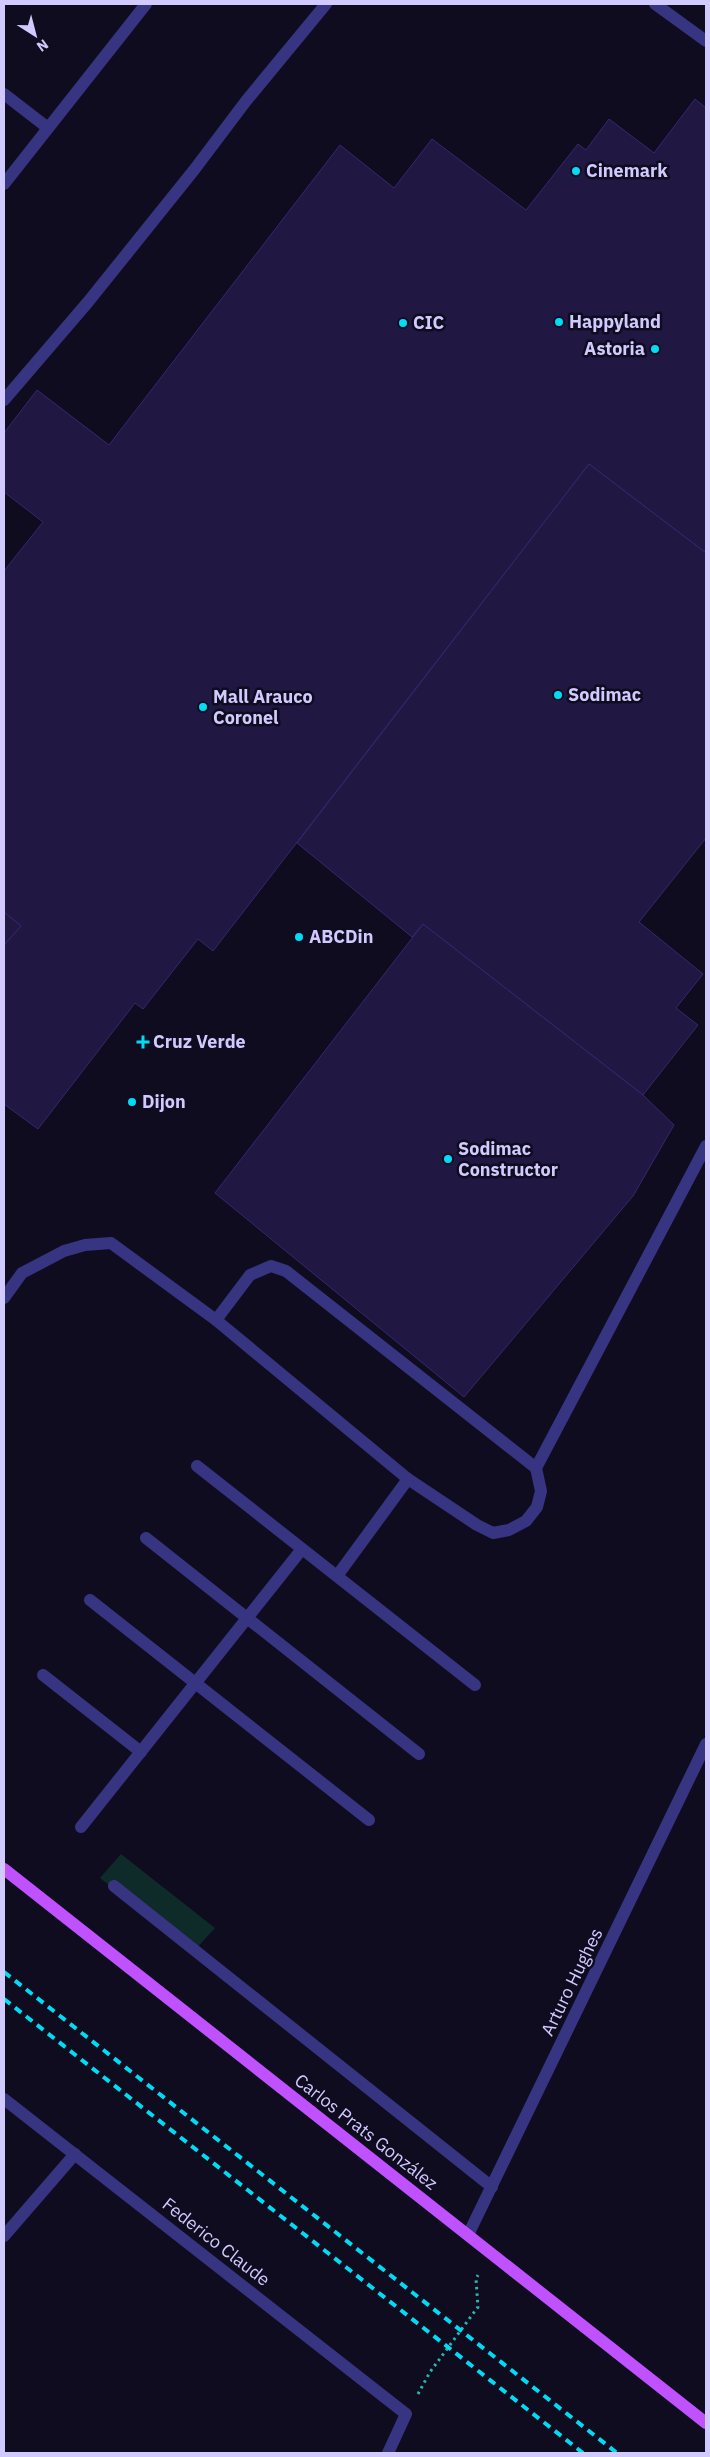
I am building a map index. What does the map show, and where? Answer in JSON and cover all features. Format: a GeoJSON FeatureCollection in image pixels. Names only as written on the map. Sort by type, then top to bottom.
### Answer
{"type":"FeatureCollection","features":[{"type":"Feature","properties":{"kind":"main road","name":"Carlos Prats González"},"geometry":{"type":"LineString","coordinates":[[4,1869],[706,2423]]}},
{"type":"Feature","properties":{"kind":"street"},"geometry":{"type":"LineString","coordinates":[[4,184],[146,4]]}},
{"type":"Feature","properties":{"kind":"street"},"geometry":{"type":"LineString","coordinates":[[4,400],[88,302],[246,100],[326,4]]}},
{"type":"Feature","properties":{"kind":"street"},"geometry":{"type":"LineString","coordinates":[[655,4],[706,41]]}},
{"type":"Feature","properties":{"kind":"street"},"geometry":{"type":"LineString","coordinates":[[4,94],[48,128]]}},
{"type":"Feature","properties":{"kind":"street"},"geometry":{"type":"LineString","coordinates":[[536,1468],[706,1146]]}},
{"type":"Feature","properties":{"kind":"street"},"geometry":{"type":"LineString","coordinates":[[4,1298],[22,1273],[64,1251],[85,1245],[110,1243],[216,1320],[408,1479],[492,1532],[509,1530],[526,1520],[537,1507],[541,1491],[536,1468],[286,1271],[271,1266],[250,1275],[216,1320]]}},
{"type":"Feature","properties":{"kind":"street"},"geometry":{"type":"LineString","coordinates":[[198,1466],[475,1685]]}},
{"type":"Feature","properties":{"kind":"street"},"geometry":{"type":"LineString","coordinates":[[337,1576],[408,1479]]}},
{"type":"Feature","properties":{"kind":"street"},"geometry":{"type":"LineString","coordinates":[[146,1538],[419,1754]]}},
{"type":"Feature","properties":{"kind":"street"},"geometry":{"type":"LineString","coordinates":[[81,1827],[302,1549]]}},
{"type":"Feature","properties":{"kind":"street"},"geometry":{"type":"LineString","coordinates":[[90,1600],[369,1820]]}},
{"type":"Feature","properties":{"kind":"street"},"geometry":{"type":"LineString","coordinates":[[43,1675],[141,1752]]}},
{"type":"Feature","properties":{"kind":"street","name":"Arturo Hughes"},"geometry":{"type":"LineString","coordinates":[[468,2235],[706,1744]]}},
{"type":"Feature","properties":{"kind":"street"},"geometry":{"type":"LineString","coordinates":[[114,1886],[492,2187]]}},
{"type":"Feature","properties":{"kind":"street","name":"Federico Claude"},"geometry":{"type":"LineString","coordinates":[[4,2099],[406,2414]]}},
{"type":"Feature","properties":{"kind":"street"},"geometry":{"type":"LineString","coordinates":[[4,2236],[76,2154]]}},
{"type":"Feature","properties":{"kind":"street"},"geometry":{"type":"LineString","coordinates":[[388,2453],[406,2414]]}},
{"type":"Feature","properties":{"kind":"path"},"geometry":{"type":"LineString","coordinates":[[406,2414],[430,2372],[478,2307],[476,2279],[491,2253]]}},
{"type":"Feature","properties":{"kind":"green space"},"geometry":{"type":"Polygon","coordinates":[[[121,1854],[215,1928],[194,1951],[100,1878],[121,1854]]]}},
{"type":"Feature","properties":{"kind":"building","name":"Mall Arauco Coronel"},"geometry":{"type":"Polygon","coordinates":[[[695,99],[706,108],[706,553],[589,464],[213,951],[198,939],[143,1009],[135,1003],[38,1129],[4,1104],[4,945],[21,926],[4,912],[4,571],[43,522],[4,492],[4,433],[37,390],[109,445],[340,145],[394,188],[432,139],[526,210],[578,144],[586,150],[609,119],[654,153],[695,99]]]}},
{"type":"Feature","properties":{"kind":"building","name":"Sodimac"},"geometry":{"type":"Polygon","coordinates":[[[589,464],[706,553],[706,838],[639,922],[703,974],[676,1008],[698,1025],[643,1095],[423,924],[412,937],[297,843],[589,464]]]}},
{"type":"Feature","properties":{"kind":"building"},"geometry":{"type":"Polygon","coordinates":[[[4,912],[21,926],[4,945],[4,912]]]}},
{"type":"Feature","properties":{"kind":"building","name":"Sodimac Constructor"},"geometry":{"type":"Polygon","coordinates":[[[423,924],[643,1095],[674,1125],[633,1196],[464,1397],[215,1193],[423,924]]]}},
{"type":"Feature","properties":{"kind":"railway"},"geometry":{"type":"LineString","coordinates":[[4,1972],[617,2453]]}},
{"type":"Feature","properties":{"kind":"railway"},"geometry":{"type":"LineString","coordinates":[[4,1999],[583,2453]]}},
{"type":"Feature","properties":{"kind":"place","name":"Cinemark"},"geometry":{"type":"Point","coordinates":[576,171]}},
{"type":"Feature","properties":{"kind":"place","name":"Happyland"},"geometry":{"type":"Point","coordinates":[559,322]}},
{"type":"Feature","properties":{"kind":"place","name":"CIC"},"geometry":{"type":"Point","coordinates":[403,323]}},
{"type":"Feature","properties":{"kind":"place","name":"Astoria"},"geometry":{"type":"Point","coordinates":[655,349]}},
{"type":"Feature","properties":{"kind":"place","name":"Sodimac"},"geometry":{"type":"Point","coordinates":[558,695]}},
{"type":"Feature","properties":{"kind":"place","name":"Mall Arauco Coronel"},"geometry":{"type":"Point","coordinates":[203,707]}},
{"type":"Feature","properties":{"kind":"place","name":"ABCDin"},"geometry":{"type":"Point","coordinates":[299,937]}},
{"type":"Feature","properties":{"kind":"place","name":"Cruz Verde"},"geometry":{"type":"Point","coordinates":[143,1042]}},
{"type":"Feature","properties":{"kind":"place","name":"Dijon"},"geometry":{"type":"Point","coordinates":[132,1102]}},
{"type":"Feature","properties":{"kind":"place","name":"Sodimac Constructor"},"geometry":{"type":"Point","coordinates":[448,1159]}}]}
